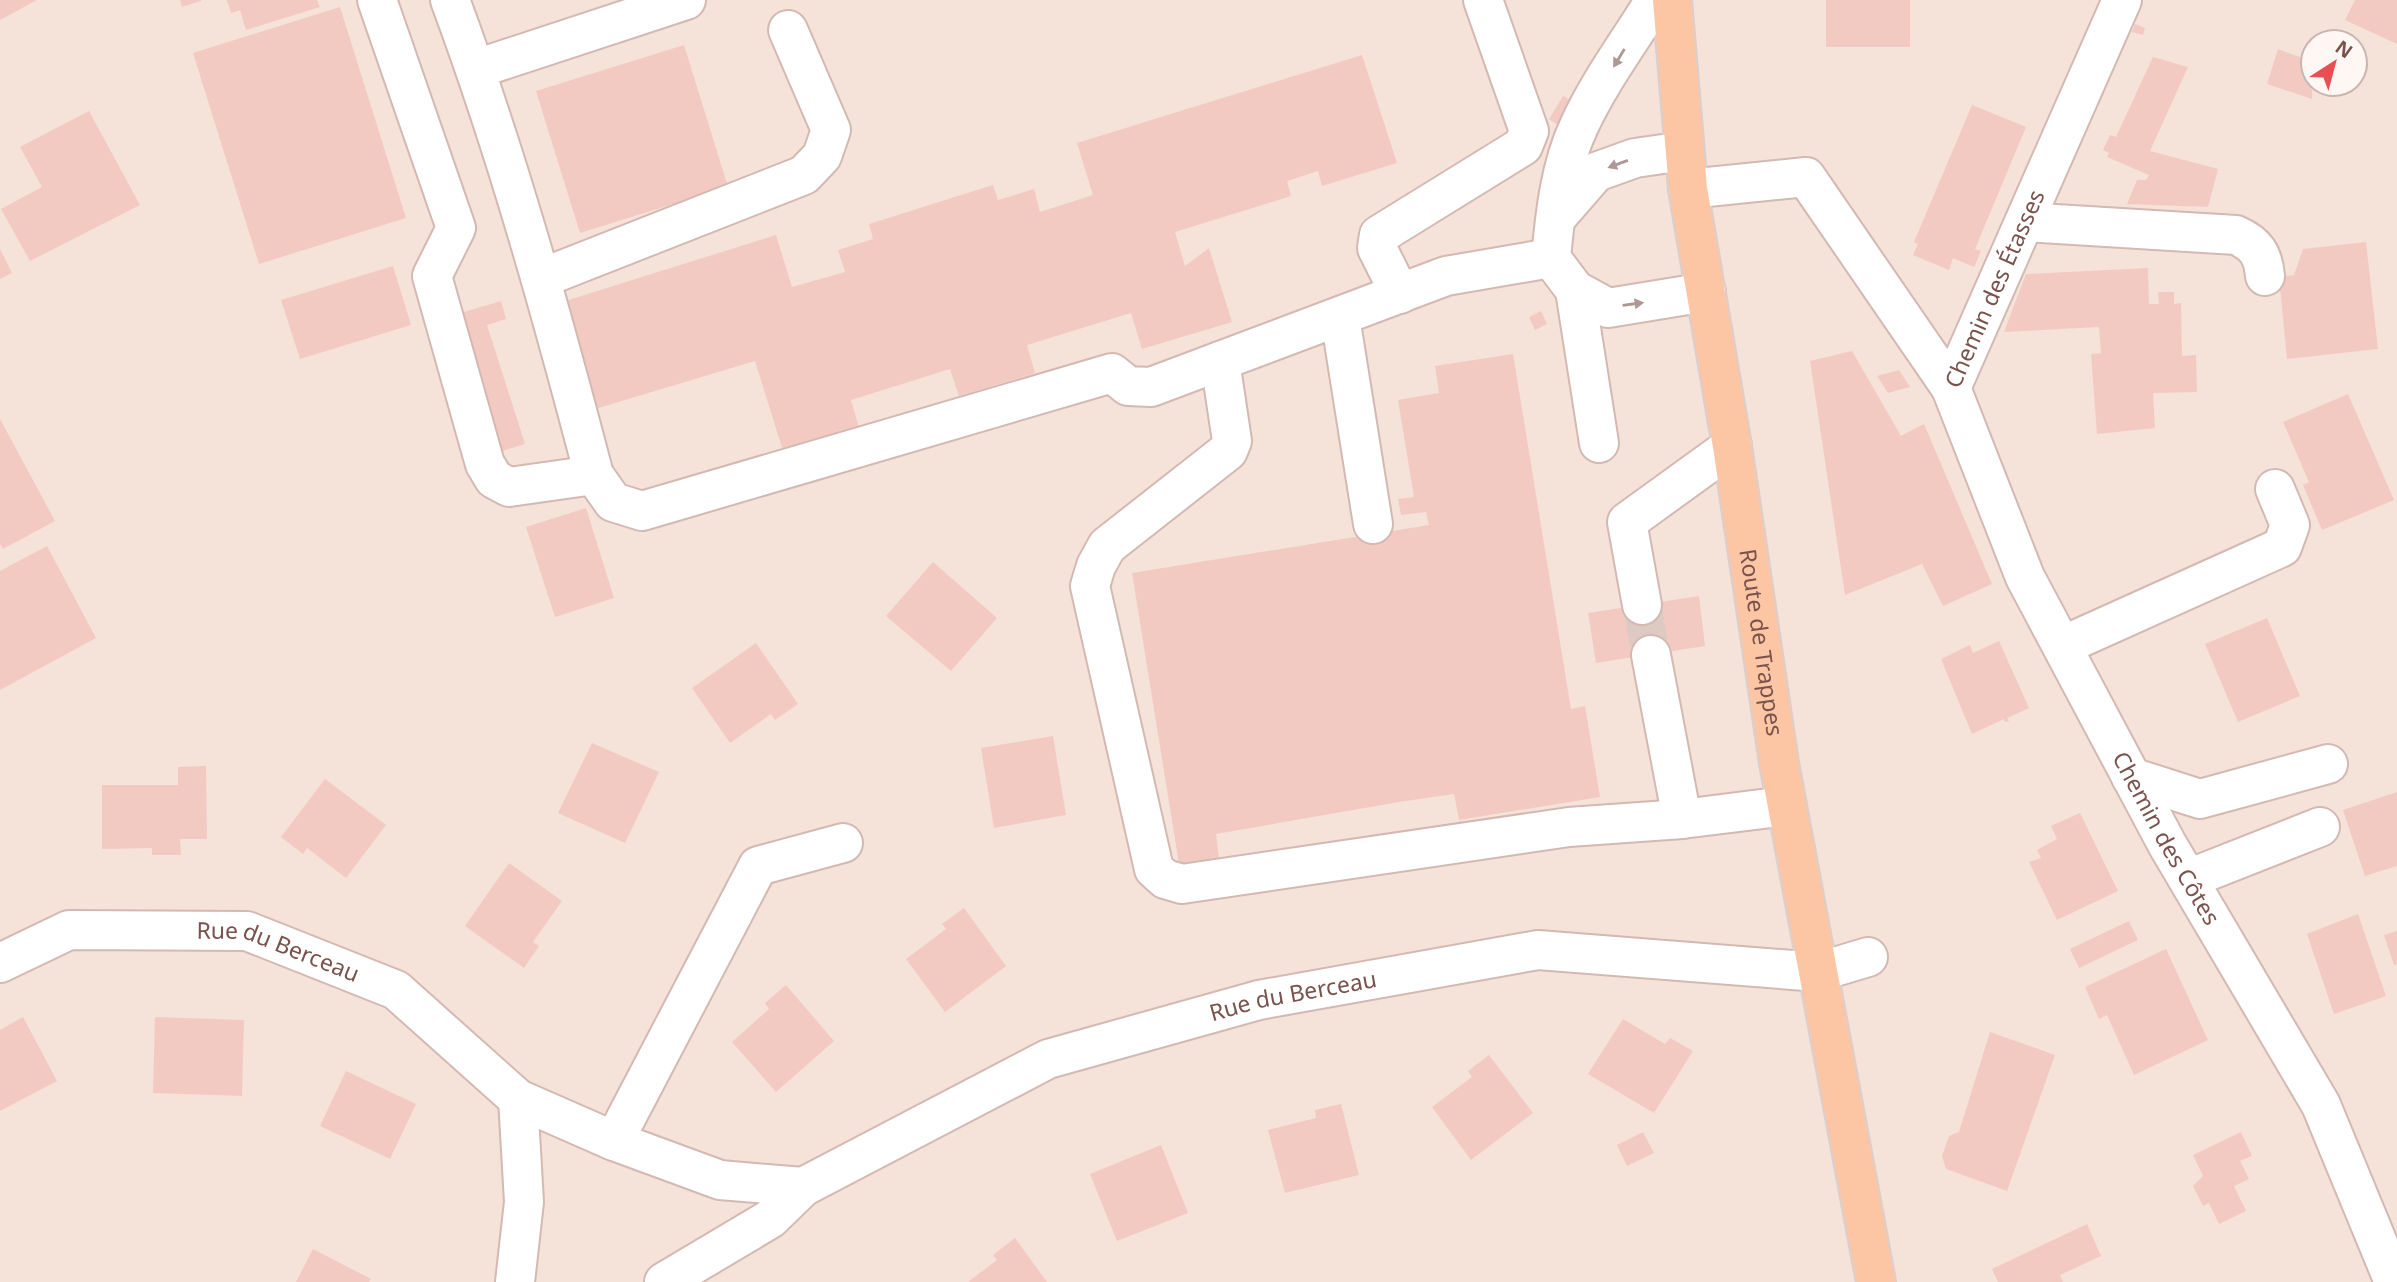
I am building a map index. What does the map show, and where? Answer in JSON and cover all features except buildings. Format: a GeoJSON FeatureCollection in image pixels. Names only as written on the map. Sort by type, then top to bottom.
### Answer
{"type":"FeatureCollection","features":[{"type":"Feature","properties":{"kind":"main road","name":"Route de Trappes"},"geometry":{"type":"LineString","coordinates":[[1672,0],[1688,189],[1732,446],[1786,806],[1803,879],[1876,1282]]}},
{"type":"Feature","properties":{"kind":"street"},"geometry":{"type":"LineString","coordinates":[[377,0],[456,228],[432,276],[485,464],[494,479],[509,487],[594,475]]}},
{"type":"Feature","properties":{"kind":"street"},"geometry":{"type":"LineString","coordinates":[[450,0],[476,69],[542,278],[594,475],[613,502],[642,511],[1112,373],[1128,386],[1151,387],[1446,276],[1551,258]]}},
{"type":"Feature","properties":{"kind":"street"},"geometry":{"type":"LineString","coordinates":[[476,69],[686,0]]}},
{"type":"Feature","properties":{"kind":"street"},"geometry":{"type":"LineString","coordinates":[[1400,294],[1377,248],[1380,235],[1523,146],[1529,131],[1483,0]]}},
{"type":"Feature","properties":{"kind":"street"},"geometry":{"type":"LineString","coordinates":[[1655,0],[1580,124],[1570,147],[1555,219],[1551,258],[1574,290],[1608,308],[1706,292]]}},
{"type":"Feature","properties":{"kind":"street","name":"Chemin des Étasses"},"geometry":{"type":"LineString","coordinates":[[1951,388],[2122,0]]}},
{"type":"Feature","properties":{"kind":"street"},"geometry":{"type":"LineString","coordinates":[[542,278],[804,175],[822,156],[831,130],[789,30]]}},
{"type":"Feature","properties":{"kind":"street"},"geometry":{"type":"LineString","coordinates":[[1555,219],[1596,172],[1635,158],[1684,151]]}},
{"type":"Feature","properties":{"kind":"street","name":"Chemin des Étasses"},"geometry":{"type":"LineString","coordinates":[[1688,189],[1806,177],[1951,388]]}},
{"type":"Feature","properties":{"kind":"street"},"geometry":{"type":"LineString","coordinates":[[2025,222],[2236,235],[2250,242],[2263,256],[2265,276]]}},
{"type":"Feature","properties":{"kind":"street"},"geometry":{"type":"LineString","coordinates":[[1574,290],[1599,443]]}},
{"type":"Feature","properties":{"kind":"street"},"geometry":{"type":"LineString","coordinates":[[1339,317],[1373,524]]}},
{"type":"Feature","properties":{"kind":"street"},"geometry":{"type":"LineString","coordinates":[[1220,361],[1232,441],[1227,451],[1107,546],[1096,566],[1090,586],[1154,869],[1165,879],[1182,884],[1569,827],[1682,819],[1786,806]]}},
{"type":"Feature","properties":{"kind":"street","name":"Chemin des Côtes"},"geometry":{"type":"LineString","coordinates":[[1951,388],[2025,577],[2188,879],[2321,1105],[2394,1282]]}},
{"type":"Feature","properties":{"kind":"street"},"geometry":{"type":"LineString","coordinates":[[1642,605],[1627,522],[1732,446]]}},
{"type":"Feature","properties":{"kind":"street"},"geometry":{"type":"LineString","coordinates":[[2062,646],[2282,547],[2290,525],[2275,489]]}},
{"type":"Feature","properties":{"kind":"street"},"geometry":{"type":"LineString","coordinates":[[1651,655],[1682,819]]}},
{"type":"Feature","properties":{"kind":"street"},"geometry":{"type":"LineString","coordinates":[[2131,777],[2200,799],[2328,764]]}},
{"type":"Feature","properties":{"kind":"street"},"geometry":{"type":"LineString","coordinates":[[2188,879],[2319,827]]}},
{"type":"Feature","properties":{"kind":"street"},"geometry":{"type":"LineString","coordinates":[[614,1141],[758,866],[843,843]]}},
{"type":"Feature","properties":{"kind":"street","name":"Rue du Berceau"},"geometry":{"type":"LineString","coordinates":[[0,963],[69,930],[247,931],[396,990],[518,1099],[614,1141],[720,1180],[803,1187]]}},
{"type":"Feature","properties":{"kind":"street","name":"Rue du Berceau"},"geometry":{"type":"LineString","coordinates":[[664,1282],[770,1219],[803,1187],[1048,1059],[1259,999],[1538,950],[1818,972]]}},
{"type":"Feature","properties":{"kind":"street"},"geometry":{"type":"LineString","coordinates":[[1818,972],[1868,957]]}},
{"type":"Feature","properties":{"kind":"street"},"geometry":{"type":"LineString","coordinates":[[515,1282],[524,1202],[518,1099]]}},
{"type":"Feature","properties":{"kind":"shaded area"},"geometry":{"type":"Polygon","coordinates":[[[0,0],[2397,0],[2397,1282],[0,1282],[0,0]]]}},
{"type":"Feature","properties":{"kind":"tunnel"},"geometry":{"type":"LineString","coordinates":[[1642,605],[1651,655]]}}]}
